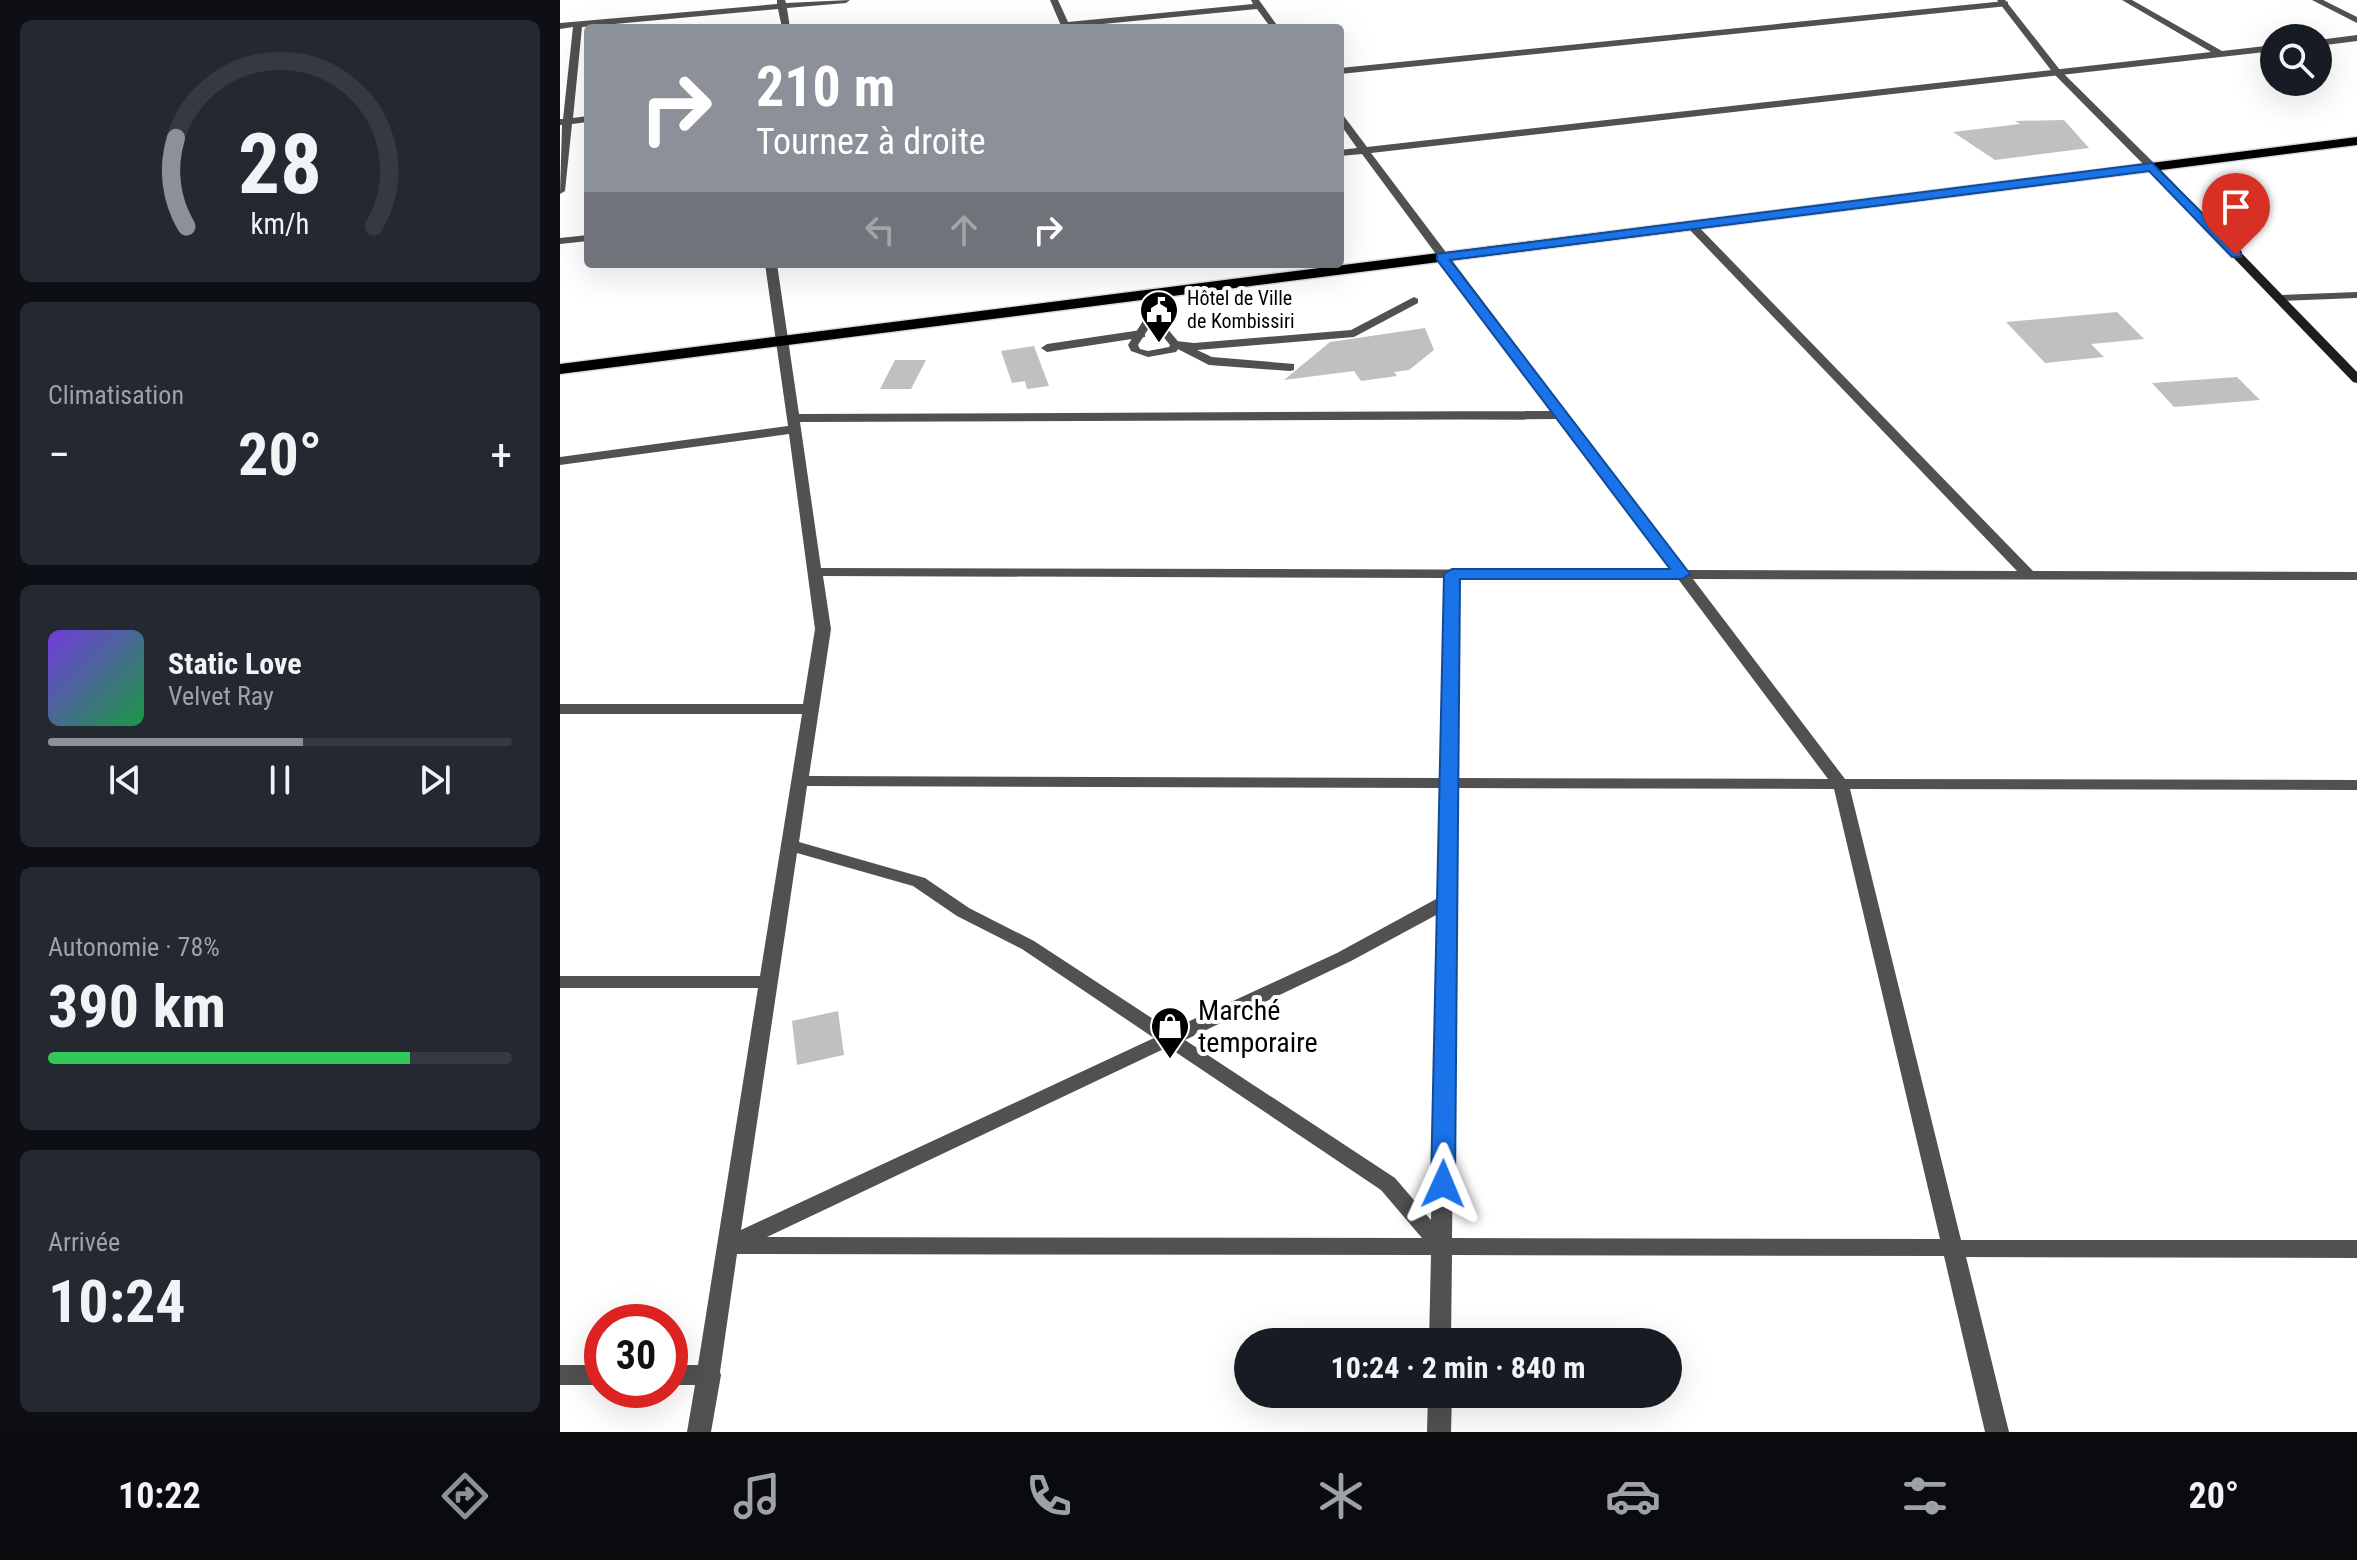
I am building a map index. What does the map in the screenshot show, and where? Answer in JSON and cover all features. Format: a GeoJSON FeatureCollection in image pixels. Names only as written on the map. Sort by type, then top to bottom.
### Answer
{"type":"FeatureCollection","features":[{"type":"Feature","properties":{"kind":"highway"},"geometry":{"type":"LineString","coordinates":[[560,369],[2357,141]]}},
{"type":"Feature","properties":{"kind":"main road"},"geometry":{"type":"LineString","coordinates":[[2152,167],[2357,379]]}},
{"type":"Feature","properties":{"kind":"street"},"geometry":{"type":"LineString","coordinates":[[560,26],[782,3],[846,0]]}},
{"type":"Feature","properties":{"kind":"street"},"geometry":{"type":"LineString","coordinates":[[1054,0],[1065,24]]}},
{"type":"Feature","properties":{"kind":"street"},"geometry":{"type":"LineString","coordinates":[[2126,0],[2220,54]]}},
{"type":"Feature","properties":{"kind":"street"},"geometry":{"type":"LineString","coordinates":[[2316,0],[2357,20]]}},
{"type":"Feature","properties":{"kind":"street"},"geometry":{"type":"LineString","coordinates":[[1344,71],[2003,2],[2057,72],[2152,167]]}},
{"type":"Feature","properties":{"kind":"street"},"geometry":{"type":"LineString","coordinates":[[782,3],[785,24]]}},
{"type":"Feature","properties":{"kind":"street"},"geometry":{"type":"LineString","coordinates":[[1090,24],[1257,3],[1272,24]]}},
{"type":"Feature","properties":{"kind":"street"},"geometry":{"type":"LineString","coordinates":[[560,191],[564,121],[578,24]]}},
{"type":"Feature","properties":{"kind":"street"},"geometry":{"type":"LineString","coordinates":[[2332,41],[2357,38]]}},
{"type":"Feature","properties":{"kind":"street"},"geometry":{"type":"LineString","coordinates":[[1344,152],[2260,50]]}},
{"type":"Feature","properties":{"kind":"street"},"geometry":{"type":"LineString","coordinates":[[564,121],[584,119]]}},
{"type":"Feature","properties":{"kind":"street"},"geometry":{"type":"LineString","coordinates":[[1344,122],[1841,785],[1997,1432]]}},
{"type":"Feature","properties":{"kind":"street"},"geometry":{"type":"LineString","coordinates":[[1691,225],[2029,575]]}},
{"type":"Feature","properties":{"kind":"street"},"geometry":{"type":"LineString","coordinates":[[560,241],[584,238]]}},
{"type":"Feature","properties":{"kind":"street"},"geometry":{"type":"LineString","coordinates":[[699,1432],[823,629],[772,268]]}},
{"type":"Feature","properties":{"kind":"street"},"geometry":{"type":"LineString","coordinates":[[2279,298],[2357,295]]}},
{"type":"Feature","properties":{"kind":"street"},"geometry":{"type":"LineString","coordinates":[[1176,345],[1194,347],[1346,334],[1414,301]]}},
{"type":"Feature","properties":{"kind":"street"},"geometry":{"type":"LineString","coordinates":[[1047,348],[1141,334]]}},
{"type":"Feature","properties":{"kind":"street"},"geometry":{"type":"LineString","coordinates":[[1176,345],[1209,361],[1290,367]]}},
{"type":"Feature","properties":{"kind":"street"},"geometry":{"type":"LineString","coordinates":[[560,461],[794,424],[1561,415]]}},
{"type":"Feature","properties":{"kind":"street"},"geometry":{"type":"LineString","coordinates":[[815,572],[2357,576]]}},
{"type":"Feature","properties":{"kind":"street"},"geometry":{"type":"LineString","coordinates":[[1440,1328],[1452,574]]}},
{"type":"Feature","properties":{"kind":"street"},"geometry":{"type":"LineString","coordinates":[[560,709],[810,709]]}},
{"type":"Feature","properties":{"kind":"street"},"geometry":{"type":"LineString","coordinates":[[800,781],[2357,785]]}},
{"type":"Feature","properties":{"kind":"street"},"geometry":{"type":"LineString","coordinates":[[790,845],[919,882],[963,912],[1028,945],[1388,1184],[1442,1247]]}},
{"type":"Feature","properties":{"kind":"street"},"geometry":{"type":"LineString","coordinates":[[730,1245],[1344,957],[1447,901]]}},
{"type":"Feature","properties":{"kind":"street"},"geometry":{"type":"LineString","coordinates":[[560,982],[769,982]]}},
{"type":"Feature","properties":{"kind":"street"},"geometry":{"type":"LineString","coordinates":[[730,1245],[2357,1249]]}},
{"type":"Feature","properties":{"kind":"street"},"geometry":{"type":"LineString","coordinates":[[560,1375],[584,1375]]}},
{"type":"Feature","properties":{"kind":"street"},"geometry":{"type":"LineString","coordinates":[[688,1375],[710,1375]]}},
{"type":"Feature","properties":{"kind":"street"},"geometry":{"type":"LineString","coordinates":[[1439,1432],[1440,1408]]}},
{"type":"Feature","properties":{"kind":"lane"},"geometry":{"type":"LineString","coordinates":[[1145,295],[1151,316],[1176,345],[1172,350],[1148,354],[1136,351],[1133,345],[1151,316]]}},
{"type":"Feature","properties":{"kind":"building"},"geometry":{"type":"Polygon","coordinates":[[[2064,120],[2089,148],[1995,160],[1953,132],[2020,124],[2015,121],[2064,120]]]}},
{"type":"Feature","properties":{"kind":"building"},"geometry":{"type":"Polygon","coordinates":[[[2117,312],[2144,339],[2091,344],[2104,357],[2045,363],[2006,322],[2117,312]]]}},
{"type":"Feature","properties":{"kind":"building"},"geometry":{"type":"Polygon","coordinates":[[[1425,328],[1434,350],[1409,370],[1394,372],[1397,376],[1361,381],[1354,371],[1284,380],[1330,342],[1425,328]]]}},
{"type":"Feature","properties":{"kind":"building"},"geometry":{"type":"Polygon","coordinates":[[[1034,346],[1049,386],[1027,389],[1025,381],[1012,383],[1001,351],[1034,346]]]}},
{"type":"Feature","properties":{"kind":"building"},"geometry":{"type":"Polygon","coordinates":[[[895,360],[926,360],[911,389],[880,389],[895,360]]]}},
{"type":"Feature","properties":{"kind":"building"},"geometry":{"type":"Polygon","coordinates":[[[2237,377],[2260,400],[2174,407],[2152,383],[2237,377]]]}},
{"type":"Feature","properties":{"kind":"building"},"geometry":{"type":"Polygon","coordinates":[[[838,1011],[844,1055],[797,1065],[792,1021],[838,1011]]]}},
{"type":"Feature","properties":{"kind":"place","name":"Hôtel de Ville de Kombissiri"},"geometry":{"type":"Point","coordinates":[1159,344]}},
{"type":"Feature","properties":{"kind":"place","name":"Marché temporaire"},"geometry":{"type":"Point","coordinates":[1170,1060]}},
{"type":"Feature","properties":{"kind":"route"},"geometry":{"type":"LineString","coordinates":[[1443,1184],[1452,574],[1682,574],[1442,257],[2152,167],[2236,255]]}}]}
